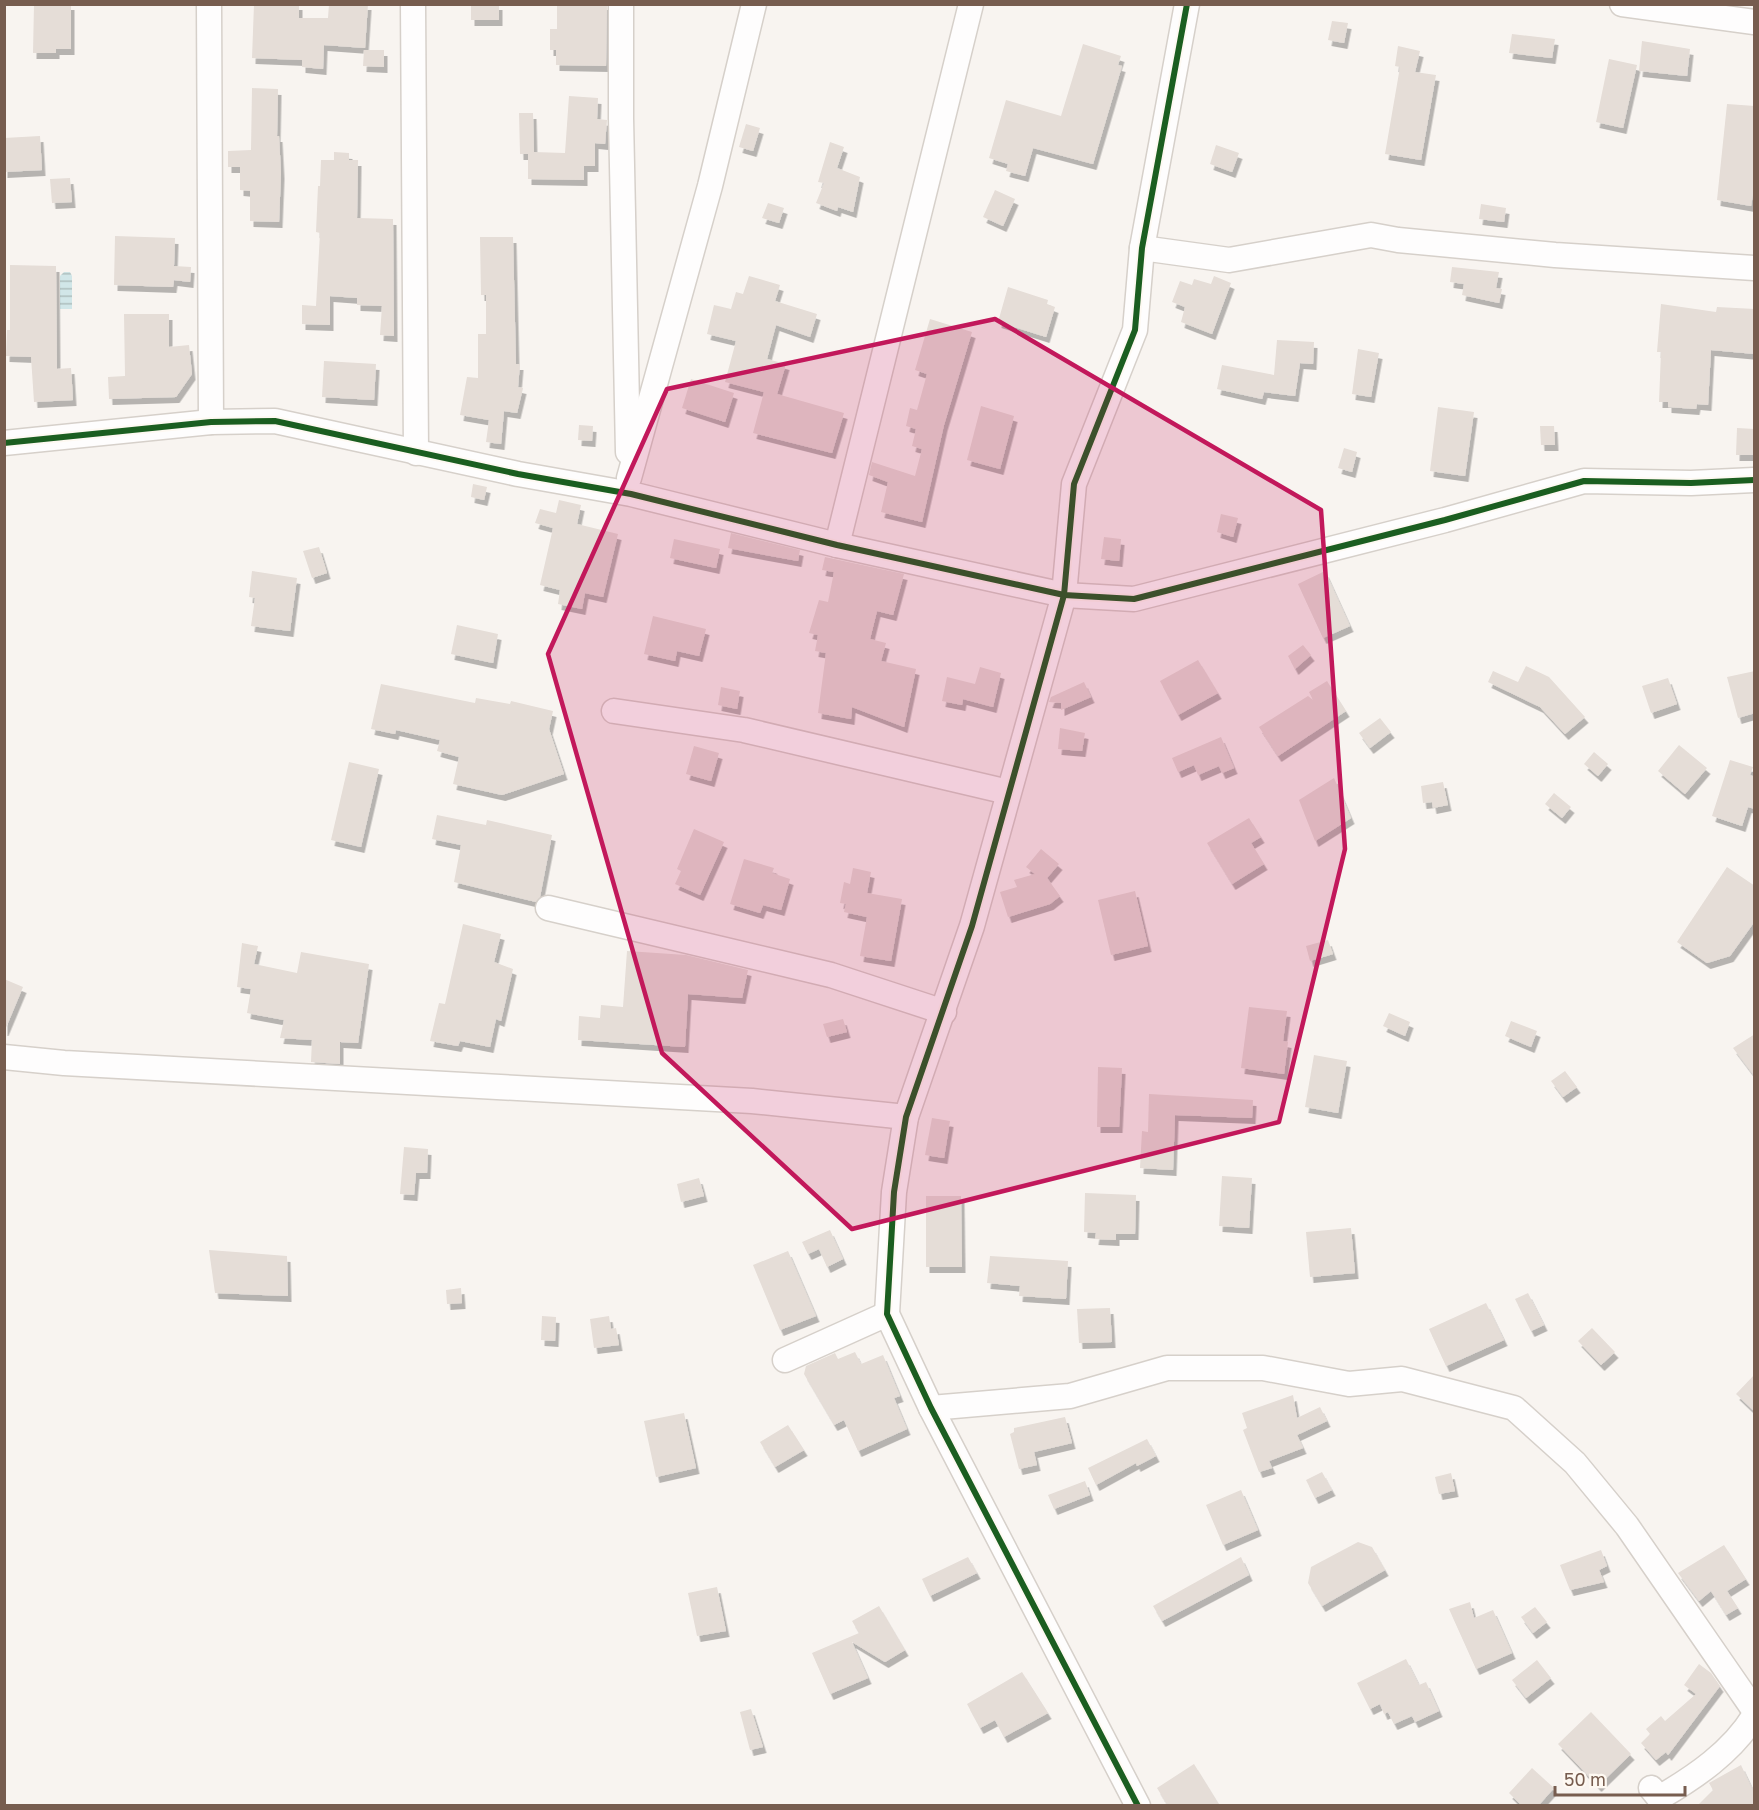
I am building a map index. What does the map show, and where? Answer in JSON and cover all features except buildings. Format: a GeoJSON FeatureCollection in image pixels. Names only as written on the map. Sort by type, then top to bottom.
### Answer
{"type":"FeatureCollection","features":[{"type":"Feature","properties":{"kind":"street"},"geometry":{"type":"LineString","coordinates":[[209,4],[210,422]]}},
{"type":"Feature","properties":{"kind":"street"},"geometry":{"type":"LineString","coordinates":[[413,4],[416,453]]}},
{"type":"Feature","properties":{"kind":"street"},"geometry":{"type":"LineString","coordinates":[[621,4],[621,118],[630,486]]}},
{"type":"Feature","properties":{"kind":"street"},"geometry":{"type":"LineString","coordinates":[[630,486],[710,186],[754,4]]}},
{"type":"Feature","properties":{"kind":"street"},"geometry":{"type":"LineString","coordinates":[[837,546],[971,4]]}},
{"type":"Feature","properties":{"kind":"street"},"geometry":{"type":"LineString","coordinates":[[1138,1806],[931,1408],[886,1314],[894,1192],[906,1117],[972,926],[1064,595],[1074,484],[1135,330],[1142,248],[1187,4]]}},
{"type":"Feature","properties":{"kind":"street"},"geometry":{"type":"LineString","coordinates":[[1622,4],[1755,22]]}},
{"type":"Feature","properties":{"kind":"street"},"geometry":{"type":"LineString","coordinates":[[1142,248],[1229,260],[1371,235],[1398,240],[1555,255],[1755,268]]}},
{"type":"Feature","properties":{"kind":"street"},"geometry":{"type":"LineString","coordinates":[[4,443],[210,422],[275,421],[416,453],[630,486],[837,546],[1064,595],[1134,599],[1444,520],[1584,481],[1691,483],[1755,480]]}},
{"type":"Feature","properties":{"kind":"street"},"geometry":{"type":"LineString","coordinates":[[614,711],[744,730],[1008,792]]}},
{"type":"Feature","properties":{"kind":"street"},"geometry":{"type":"LineString","coordinates":[[548,908],[831,975],[944,1012]]}},
{"type":"Feature","properties":{"kind":"street"},"geometry":{"type":"LineString","coordinates":[[4,1057],[64,1063],[752,1101],[906,1117]]}},
{"type":"Feature","properties":{"kind":"street"},"geometry":{"type":"LineString","coordinates":[[785,1360],[886,1314]]}},
{"type":"Feature","properties":{"kind":"street"},"geometry":{"type":"LineString","coordinates":[[931,1408],[1070,1396],[1167,1368],[1263,1368],[1349,1384],[1402,1379],[1514,1408],[1575,1463],[1627,1526],[1755,1710]]}},
{"type":"Feature","properties":{"kind":"street"},"geometry":{"type":"LineString","coordinates":[[1651,1788],[1659,1798],[1694,1777],[1744,1734],[1755,1716]]}},
{"type":"Feature","properties":{"kind":"highlighted area"},"geometry":{"type":"Polygon","coordinates":[[[995,319],[1321,510],[1345,849],[1279,1122],[852,1229],[662,1053],[548,654],[667,389],[995,319]]]}},
{"type":"Feature","properties":{"kind":"shaded area"},"geometry":{"type":"Polygon","coordinates":[[[64,272],[70,272],[72,276],[72,309],[60,309],[60,276],[64,272]]]}},
{"type":"Feature","properties":{"kind":"cycle path"},"geometry":{"type":"LineString","coordinates":[[1138,1806],[931,1408],[887,1314],[894,1192],[906,1117],[972,926],[1064,595],[1074,484],[1135,330],[1142,248],[1187,4]]}},
{"type":"Feature","properties":{"kind":"cycle path"},"geometry":{"type":"LineString","coordinates":[[4,443],[211,422],[275,421],[518,474],[631,494],[837,545],[1064,595],[1134,599],[1445,520],[1584,481],[1691,483],[1754,480]]}}]}
